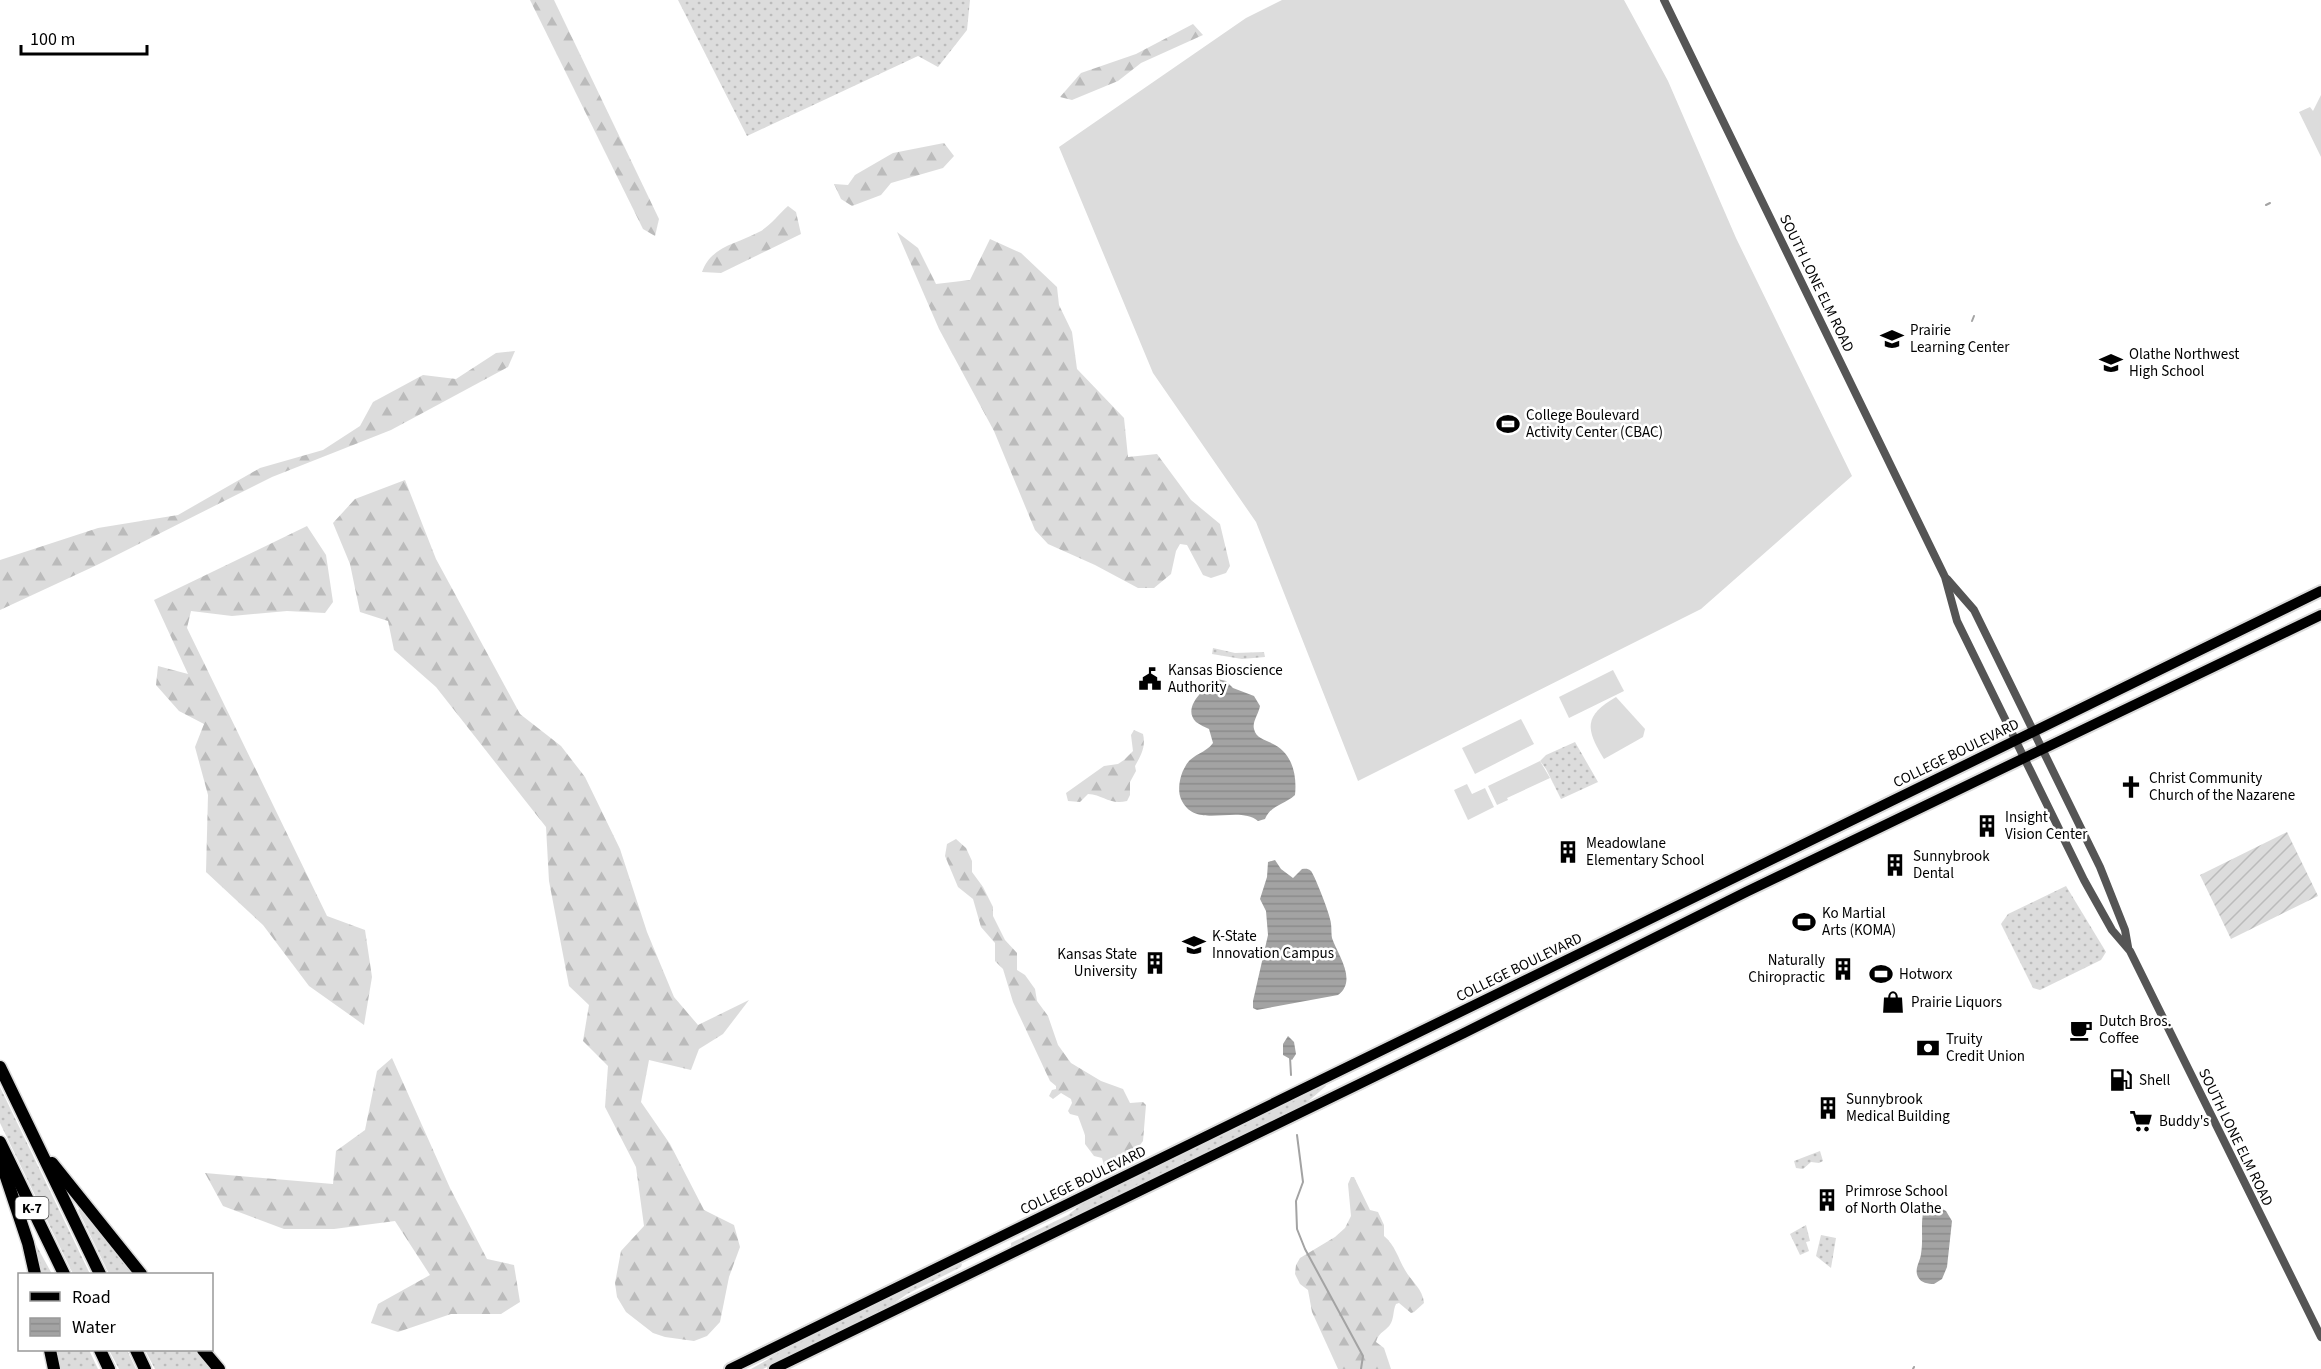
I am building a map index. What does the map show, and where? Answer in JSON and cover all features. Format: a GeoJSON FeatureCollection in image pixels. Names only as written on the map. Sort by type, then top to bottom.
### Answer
{"type":"FeatureCollection","features":[{"type":"Feature","properties":{"kind":"highway","name":"K-7"},"geometry":{"type":"LineString","coordinates":[[0,1067],[99,1273]]}},
{"type":"Feature","properties":{"kind":"highway","name":"K-7"},"geometry":{"type":"LineString","coordinates":[[0,1142],[63,1273]]}},
{"type":"Feature","properties":{"kind":"highway"},"geometry":{"type":"LineString","coordinates":[[37,1144],[139,1273]]}},
{"type":"Feature","properties":{"kind":"highway"},"geometry":{"type":"LineString","coordinates":[[0,1159],[28,1243],[35,1273]]}},
{"type":"Feature","properties":{"kind":"highway"},"geometry":{"type":"LineString","coordinates":[[50,1351],[54,1369]]}},
{"type":"Feature","properties":{"kind":"highway"},"geometry":{"type":"LineString","coordinates":[[100,1351],[109,1369]]}},
{"type":"Feature","properties":{"kind":"highway"},"geometry":{"type":"LineString","coordinates":[[136,1351],[145,1369]]}},
{"type":"Feature","properties":{"kind":"highway"},"geometry":{"type":"LineString","coordinates":[[204,1351],[219,1369]]}},
{"type":"Feature","properties":{"kind":"main road","name":"COLLEGE BOULEVARD"},"geometry":{"type":"LineString","coordinates":[[730,1369],[2321,591]]}},
{"type":"Feature","properties":{"kind":"main road"},"geometry":{"type":"LineString","coordinates":[[774,1369],[1474,1028],[1736,897],[2321,615]]}},
{"type":"Feature","properties":{"kind":"street","name":"SOUTH LONE ELM ROAD"},"geometry":{"type":"LineString","coordinates":[[1664,0],[1946,577],[1957,621],[2024,758],[2084,880],[2112,930],[2128,948],[2321,1337]]}},
{"type":"Feature","properties":{"kind":"street","name":"SOUTH LONE ELM ROAD"},"geometry":{"type":"LineString","coordinates":[[1946,577],[1974,610],[2034,732],[2100,867],[2125,930],[2128,948]]}},
{"type":"Feature","properties":{"kind":"green space"},"geometry":{"type":"Polygon","coordinates":[[[530,0],[554,0],[659,219],[655,236],[643,229],[530,0]]]}},
{"type":"Feature","properties":{"kind":"green space"},"geometry":{"type":"Polygon","coordinates":[[[678,0],[970,0],[967,30],[938,67],[918,56],[747,136],[678,0]]]}},
{"type":"Feature","properties":{"kind":"green space","name":"College Boulevard Activity Center (CBAC)"},"geometry":{"type":"Polygon","coordinates":[[[1282,0],[1624,0],[1668,81],[1736,238],[1852,476],[1701,609],[1358,781],[1256,522],[1153,373],[1059,147],[1246,18],[1282,0]]]}},
{"type":"Feature","properties":{"kind":"green space"},"geometry":{"type":"Polygon","coordinates":[[[1193,24],[1203,35],[1141,63],[1118,81],[1072,100],[1060,97],[1081,73],[1136,54],[1193,24]]]}},
{"type":"Feature","properties":{"kind":"green space"},"geometry":{"type":"Polygon","coordinates":[[[2321,95],[2321,157],[2299,112],[2310,107],[2313,111],[2321,95]]]}},
{"type":"Feature","properties":{"kind":"green space"},"geometry":{"type":"Polygon","coordinates":[[[944,143],[954,156],[943,168],[891,183],[881,195],[852,206],[841,199],[834,184],[848,185],[855,175],[893,153],[944,143]]]}},
{"type":"Feature","properties":{"kind":"green space"},"geometry":{"type":"Polygon","coordinates":[[[788,206],[796,212],[801,234],[721,273],[702,272],[706,263],[718,251],[763,230],[788,206]]]}},
{"type":"Feature","properties":{"kind":"green space"},"geometry":{"type":"Polygon","coordinates":[[[897,232],[918,248],[936,284],[970,280],[990,239],[1021,253],[1057,287],[1059,305],[1072,332],[1077,369],[1124,418],[1128,457],[1157,454],[1191,500],[1220,524],[1230,566],[1226,573],[1211,578],[1203,575],[1187,545],[1180,544],[1176,551],[1171,574],[1154,588],[1138,588],[1048,544],[1035,530],[994,431],[939,329],[897,232]]]}},
{"type":"Feature","properties":{"kind":"green space"},"geometry":{"type":"Polygon","coordinates":[[[515,351],[508,367],[391,430],[272,477],[97,565],[0,610],[0,560],[98,528],[178,515],[260,468],[323,450],[360,426],[373,402],[423,375],[456,379],[496,353],[515,351]]]}},
{"type":"Feature","properties":{"kind":"green space"},"geometry":{"type":"Polygon","coordinates":[[[405,480],[436,559],[520,714],[561,746],[585,777],[620,849],[647,932],[674,997],[698,1025],[749,1000],[723,1034],[699,1049],[691,1070],[649,1060],[641,1102],[670,1144],[704,1210],[734,1225],[740,1247],[729,1277],[720,1322],[707,1336],[694,1341],[653,1333],[626,1312],[617,1297],[615,1283],[621,1251],[644,1226],[636,1167],[605,1107],[608,1066],[583,1041],[589,1005],[569,986],[549,881],[546,827],[436,687],[394,650],[388,621],[360,612],[350,564],[333,523],[355,499],[405,480]]]}},
{"type":"Feature","properties":{"kind":"green space"},"geometry":{"type":"Polygon","coordinates":[[[307,526],[326,555],[333,602],[325,613],[287,611],[232,616],[191,611],[187,628],[327,916],[365,930],[372,977],[364,1025],[309,986],[263,925],[206,872],[208,795],[195,747],[204,724],[179,711],[156,685],[158,666],[188,674],[154,600],[307,526]]]}},
{"type":"Feature","properties":{"kind":"green space"},"geometry":{"type":"Polygon","coordinates":[[[1213,648],[1235,653],[1264,652],[1265,657],[1242,659],[1212,654],[1213,648]]]}},
{"type":"Feature","properties":{"kind":"green space"},"geometry":{"type":"Polygon","coordinates":[[[1613,670],[1624,691],[1569,718],[1559,697],[1613,670]]]}},
{"type":"Feature","properties":{"kind":"green space"},"geometry":{"type":"Polygon","coordinates":[[[1616,697],[1645,729],[1643,737],[1604,759],[1593,739],[1591,724],[1598,710],[1616,697]]]}},
{"type":"Feature","properties":{"kind":"green space"},"geometry":{"type":"Polygon","coordinates":[[[1521,719],[1534,744],[1475,774],[1462,748],[1521,719]]]}},
{"type":"Feature","properties":{"kind":"green space"},"geometry":{"type":"Polygon","coordinates":[[[1134,730],[1143,734],[1144,743],[1135,766],[1136,771],[1130,782],[1130,795],[1127,801],[1116,802],[1088,794],[1080,802],[1068,801],[1066,793],[1104,766],[1118,764],[1133,751],[1131,735],[1134,730]]]}},
{"type":"Feature","properties":{"kind":"green space"},"geometry":{"type":"Polygon","coordinates":[[[1575,742],[1598,782],[1561,799],[1540,761],[1546,755],[1575,742]]]}},
{"type":"Feature","properties":{"kind":"green space"},"geometry":{"type":"Polygon","coordinates":[[[1540,761],[1550,778],[1497,805],[1488,786],[1540,761]]]}},
{"type":"Feature","properties":{"kind":"green space"},"geometry":{"type":"Polygon","coordinates":[[[1467,784],[1472,794],[1485,788],[1494,807],[1468,820],[1454,790],[1467,784]]]}},
{"type":"Feature","properties":{"kind":"green space"},"geometry":{"type":"Polygon","coordinates":[[[2287,832],[2318,896],[2231,939],[2200,875],[2287,832]]]}},
{"type":"Feature","properties":{"kind":"green space"},"geometry":{"type":"Polygon","coordinates":[[[956,839],[966,848],[972,861],[972,872],[993,907],[993,916],[1005,940],[1017,953],[1017,970],[1025,975],[1035,989],[1037,1001],[1048,1016],[1058,1045],[1071,1063],[1101,1081],[1123,1089],[1130,1103],[1143,1102],[1146,1105],[1143,1141],[1110,1166],[1104,1165],[1102,1158],[1094,1156],[1085,1144],[1085,1135],[1078,1116],[1068,1111],[1072,1103],[1071,1099],[1061,1093],[1053,1099],[1049,1096],[1056,1086],[1050,1081],[1013,1002],[1003,969],[995,961],[995,943],[981,927],[973,899],[958,887],[945,856],[947,844],[956,839]]]}},
{"type":"Feature","properties":{"kind":"green space"},"geometry":{"type":"Polygon","coordinates":[[[2066,886],[2106,952],[2101,960],[2040,990],[2033,988],[2001,924],[2008,914],[2066,886]]]}},
{"type":"Feature","properties":{"kind":"green space"},"geometry":{"type":"Polygon","coordinates":[[[392,1058],[450,1188],[487,1259],[514,1265],[520,1302],[501,1314],[451,1314],[398,1332],[371,1323],[378,1304],[430,1275],[395,1221],[334,1229],[284,1229],[223,1206],[205,1173],[333,1184],[336,1151],[365,1130],[377,1071],[392,1058]]]}},
{"type":"Feature","properties":{"kind":"green space"},"geometry":{"type":"Polygon","coordinates":[[[1325,1084],[1326,1086],[1305,1104],[1011,1247],[1011,1243],[1068,1215],[1087,1200],[1325,1084]]]}},
{"type":"Feature","properties":{"kind":"green space"},"geometry":{"type":"Polygon","coordinates":[[[0,1087],[90,1273],[73,1273],[0,1123],[0,1087]]]}},
{"type":"Feature","properties":{"kind":"green space"},"geometry":{"type":"Polygon","coordinates":[[[1820,1151],[1823,1161],[1811,1162],[1803,1169],[1796,1168],[1794,1161],[1820,1151]]]}},
{"type":"Feature","properties":{"kind":"green space"},"geometry":{"type":"Polygon","coordinates":[[[1351,1177],[1354,1177],[1370,1210],[1378,1212],[1384,1225],[1384,1236],[1394,1248],[1423,1298],[1424,1303],[1411,1313],[1399,1303],[1396,1304],[1391,1323],[1377,1338],[1376,1342],[1384,1348],[1391,1369],[1338,1369],[1312,1312],[1308,1290],[1300,1284],[1295,1274],[1300,1258],[1335,1237],[1345,1228],[1351,1216],[1348,1184],[1351,1177]]]}},
{"type":"Feature","properties":{"kind":"green space"},"geometry":{"type":"Polygon","coordinates":[[[81,1208],[134,1273],[109,1273],[78,1210],[81,1208]]]}},
{"type":"Feature","properties":{"kind":"green space"},"geometry":{"type":"Polygon","coordinates":[[[1806,1225],[1810,1241],[1806,1242],[1809,1251],[1800,1255],[1790,1234],[1806,1225]]]}},
{"type":"Feature","properties":{"kind":"green space"},"geometry":{"type":"Polygon","coordinates":[[[1821,1235],[1836,1238],[1831,1268],[1816,1256],[1821,1235]]]}},
{"type":"Feature","properties":{"kind":"green space"},"geometry":{"type":"Polygon","coordinates":[[[35,1243],[51,1273],[40,1273],[32,1244],[35,1243]]]}},
{"type":"Feature","properties":{"kind":"green space"},"geometry":{"type":"Polygon","coordinates":[[[958,1263],[962,1264],[961,1267],[907,1294],[883,1311],[763,1369],[751,1369],[783,1348],[958,1263]]]}},
{"type":"Feature","properties":{"kind":"green space"},"geometry":{"type":"Polygon","coordinates":[[[55,1351],[89,1351],[98,1369],[59,1369],[55,1351]]]}},
{"type":"Feature","properties":{"kind":"green space"},"geometry":{"type":"Polygon","coordinates":[[[110,1351],[127,1351],[136,1369],[119,1369],[110,1351]]]}},
{"type":"Feature","properties":{"kind":"green space"},"geometry":{"type":"Polygon","coordinates":[[[146,1351],[198,1351],[213,1369],[155,1369],[146,1351]]]}},
{"type":"Feature","properties":{"kind":"water"},"geometry":{"type":"Polygon","coordinates":[[[1217,679],[1226,681],[1233,688],[1254,696],[1260,706],[1254,723],[1255,732],[1259,737],[1281,749],[1290,760],[1295,781],[1295,795],[1274,808],[1265,819],[1258,821],[1249,816],[1196,814],[1187,808],[1181,799],[1180,783],[1185,767],[1191,759],[1213,743],[1209,729],[1196,722],[1191,710],[1202,692],[1217,679]]]}},
{"type":"Feature","properties":{"kind":"water"},"geometry":{"type":"Polygon","coordinates":[[[1275,860],[1281,869],[1293,878],[1302,869],[1308,869],[1313,874],[1329,915],[1332,938],[1344,967],[1346,982],[1344,989],[1338,995],[1257,1010],[1253,1008],[1253,1001],[1268,935],[1266,911],[1260,899],[1267,877],[1268,862],[1275,860]]]}},
{"type":"Feature","properties":{"kind":"water"},"geometry":{"type":"Polygon","coordinates":[[[1288,1036],[1294,1042],[1296,1054],[1292,1060],[1283,1055],[1283,1044],[1288,1036]]]}},
{"type":"Feature","properties":{"kind":"water"},"geometry":{"type":"Polygon","coordinates":[[[1929,1201],[1946,1211],[1952,1221],[1947,1267],[1942,1279],[1934,1284],[1921,1281],[1917,1271],[1922,1247],[1923,1215],[1926,1202],[1929,1201]]]}},
{"type":"Feature","properties":{"kind":"waterway"},"geometry":{"type":"LineString","coordinates":[[2266,205],[2270,203]]}},
{"type":"Feature","properties":{"kind":"waterway"},"geometry":{"type":"LineString","coordinates":[[1972,321],[1974,316]]}},
{"type":"Feature","properties":{"kind":"waterway"},"geometry":{"type":"LineString","coordinates":[[1944,342],[1962,351]]}},
{"type":"Feature","properties":{"kind":"waterway"},"geometry":{"type":"LineString","coordinates":[[1290,1057],[1291,1075]]}},
{"type":"Feature","properties":{"kind":"waterway"},"geometry":{"type":"LineString","coordinates":[[1297,1135],[1303,1182],[1296,1201],[1297,1229],[1305,1249],[1363,1356],[1361,1369]]}},
{"type":"Feature","properties":{"kind":"place","name":"Prairie Learning Center"},"geometry":{"type":"Point","coordinates":[1892,339]}},
{"type":"Feature","properties":{"kind":"place","name":"Olathe Northwest High School"},"geometry":{"type":"Point","coordinates":[2111,363]}},
{"type":"Feature","properties":{"kind":"place","name":"College Boulevard Activity Center (CBAC)"},"geometry":{"type":"Point","coordinates":[1508,424]}},
{"type":"Feature","properties":{"kind":"place","name":"Kansas Bioscience Authority"},"geometry":{"type":"Point","coordinates":[1150,679]}},
{"type":"Feature","properties":{"kind":"place","name":"Christ Community Church of the Nazarene"},"geometry":{"type":"Point","coordinates":[2131,787]}},
{"type":"Feature","properties":{"kind":"place","name":"Insight Vision Center"},"geometry":{"type":"Point","coordinates":[1987,826]}},
{"type":"Feature","properties":{"kind":"place","name":"Meadowlane Elementary School"},"geometry":{"type":"Point","coordinates":[1568,852]}},
{"type":"Feature","properties":{"kind":"place","name":"Sunnybrook Dental"},"geometry":{"type":"Point","coordinates":[1895,865]}},
{"type":"Feature","properties":{"kind":"place","name":"Ko Martial Arts (KOMA)"},"geometry":{"type":"Point","coordinates":[1804,922]}},
{"type":"Feature","properties":{"kind":"place","name":"K-State Innovation Campus"},"geometry":{"type":"Point","coordinates":[1194,945]}},
{"type":"Feature","properties":{"kind":"place","name":"Kansas State University"},"geometry":{"type":"Point","coordinates":[1155,963]}},
{"type":"Feature","properties":{"kind":"place","name":"Naturally Chiropractic"},"geometry":{"type":"Point","coordinates":[1843,969]}},
{"type":"Feature","properties":{"kind":"place","name":"Hotworx"},"geometry":{"type":"Point","coordinates":[1881,974]}},
{"type":"Feature","properties":{"kind":"place","name":"Prairie Liquors"},"geometry":{"type":"Point","coordinates":[1893,1002]}},
{"type":"Feature","properties":{"kind":"place","name":"Dutch Bros. Coffee"},"geometry":{"type":"Point","coordinates":[2081,1030]}},
{"type":"Feature","properties":{"kind":"place","name":"Truity Credit Union"},"geometry":{"type":"Point","coordinates":[1928,1048]}},
{"type":"Feature","properties":{"kind":"place","name":"Shell"},"geometry":{"type":"Point","coordinates":[2121,1080]}},
{"type":"Feature","properties":{"kind":"place","name":"Sunnybrook Medical Building"},"geometry":{"type":"Point","coordinates":[1828,1108]}},
{"type":"Feature","properties":{"kind":"place","name":"Buddy's"},"geometry":{"type":"Point","coordinates":[2141,1121]}},
{"type":"Feature","properties":{"kind":"place","name":"Primrose School of North Olathe"},"geometry":{"type":"Point","coordinates":[1827,1200]}}]}
